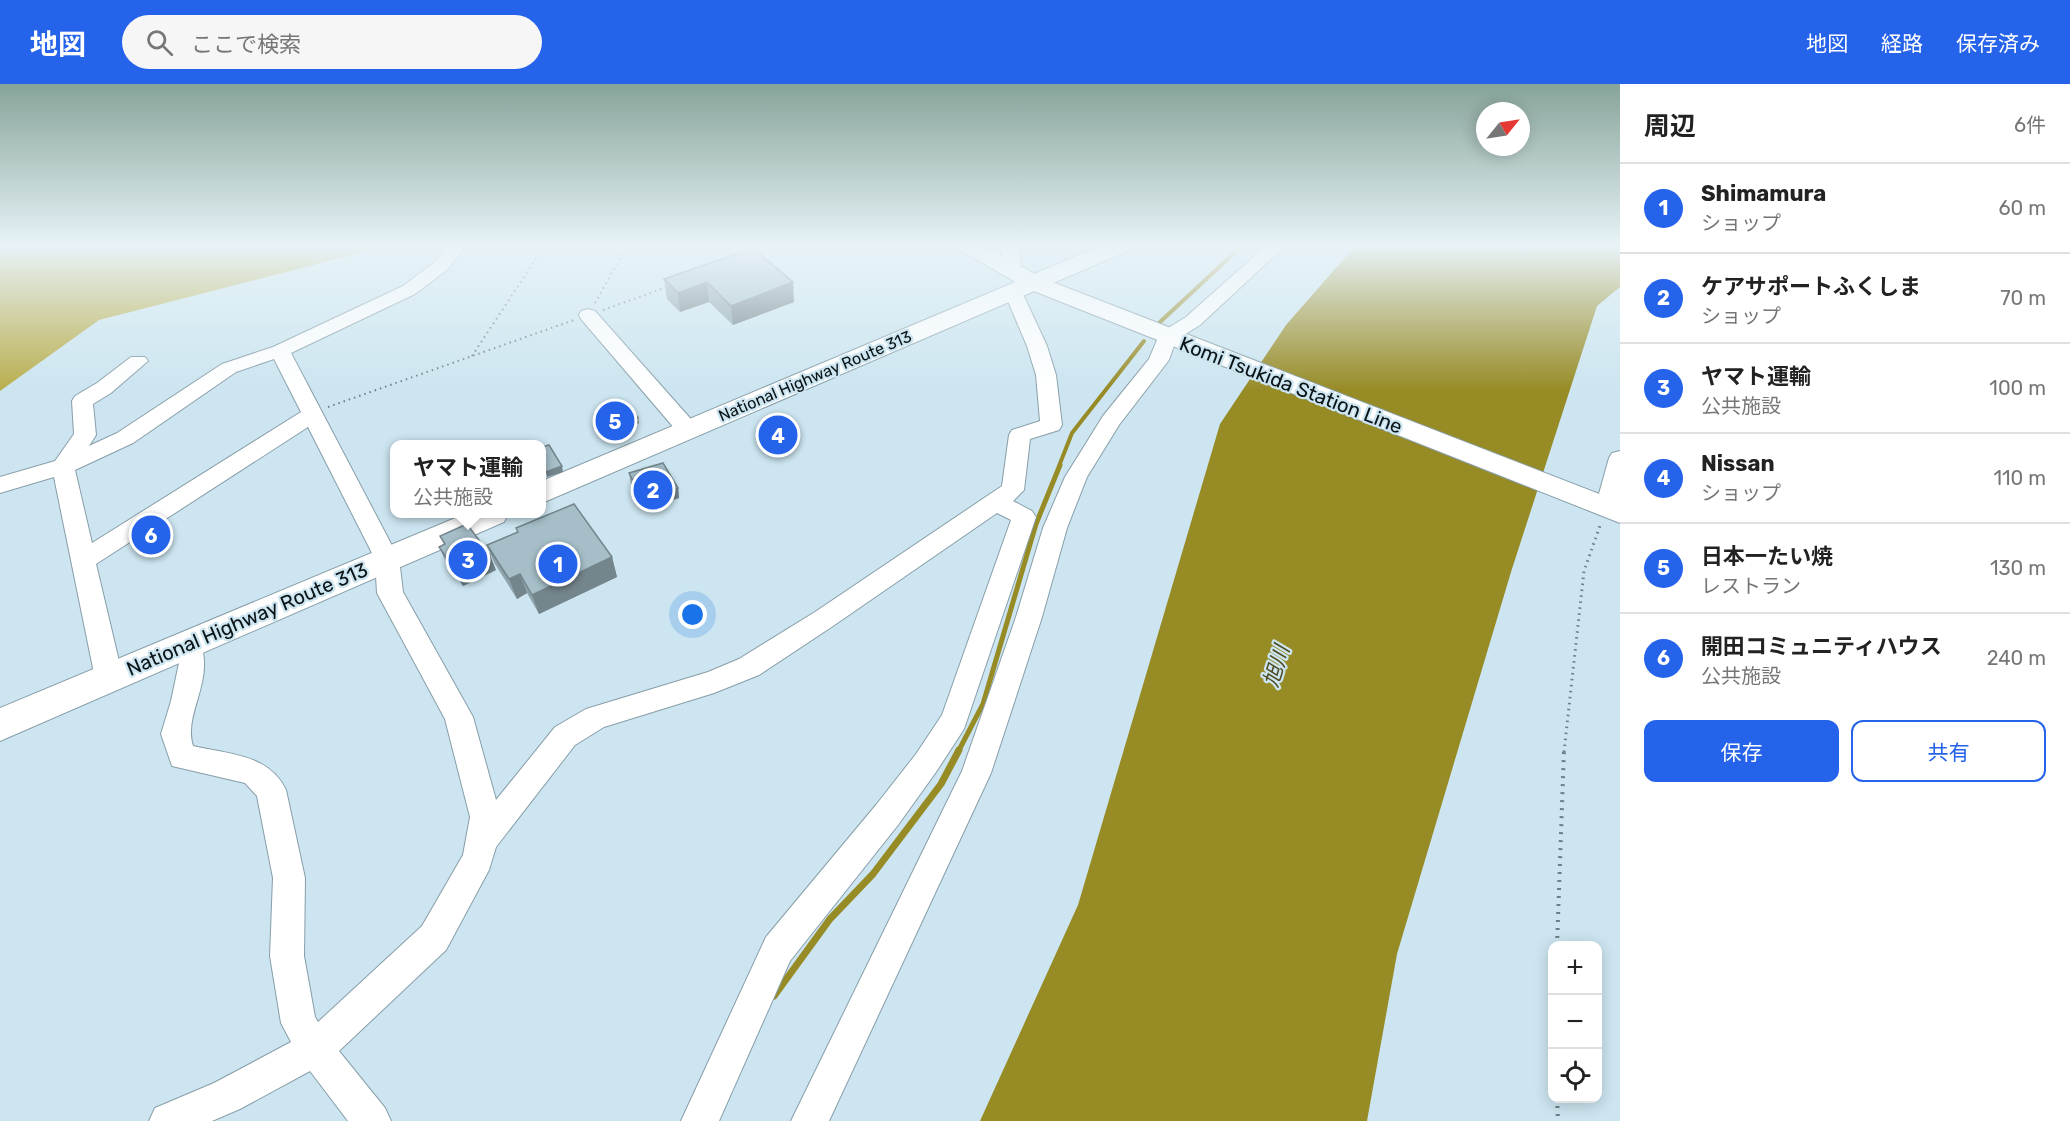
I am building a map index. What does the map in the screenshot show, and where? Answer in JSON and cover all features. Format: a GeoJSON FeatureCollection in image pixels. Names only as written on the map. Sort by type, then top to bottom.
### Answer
{"type":"FeatureCollection","features":[{"type":"Feature","properties":{"kind":"highway","name":"National Highway Route 313"},"geometry":{"type":"LineString","coordinates":[[546,491],[689,431],[994,293]]}},
{"type":"Feature","properties":{"kind":"highway","name":"National Highway Route 313"},"geometry":{"type":"LineString","coordinates":[[0,725],[482,518]]}},
{"type":"Feature","properties":{"kind":"main road","name":"Komi Tsukida Station Line"},"geometry":{"type":"LineString","coordinates":[[1050,293],[1607,508]]}},
{"type":"Feature","properties":{"kind":"street"},"geometry":{"type":"LineString","coordinates":[[0,485],[63,466],[125,438],[229,368],[280,351],[402,293]]}},
{"type":"Feature","properties":{"kind":"street"},"geometry":{"type":"LineString","coordinates":[[481,842],[565,736],[596,718],[714,682],[749,667],[824,620],[1013,490],[1020,435],[1051,425],[1043,366],[1022,293]]}},
{"type":"Feature","properties":{"kind":"street"},"geometry":{"type":"LineString","coordinates":[[810,1121],[976,773],[1029,617],[1056,528],[1076,477],[1111,420],[1159,360],[1167,337],[1193,321],[1224,293]]}},
{"type":"Feature","properties":{"kind":"street"},"geometry":{"type":"LineString","coordinates":[[588,315],[689,431]]}},
{"type":"Feature","properties":{"kind":"street"},"geometry":{"type":"LineString","coordinates":[[168,1121],[227,1096],[315,1049],[434,938],[478,859],[485,817],[459,717],[390,593],[387,559],[280,351]]}},
{"type":"Feature","properties":{"kind":"street"},"geometry":{"type":"LineString","coordinates":[[109,678],[63,466],[85,435],[82,401],[104,388],[138,361]]}},
{"type":"Feature","properties":{"kind":"street"},"geometry":{"type":"LineString","coordinates":[[85,559],[313,414]]}},
{"type":"Feature","properties":{"kind":"street"},"geometry":{"type":"LineString","coordinates":[[1607,508],[1620,458]]}},
{"type":"Feature","properties":{"kind":"street"},"geometry":{"type":"LineString","coordinates":[[700,1121],[778,949],[887,815],[926,764],[954,720],[1024,517],[996,502]]}},
{"type":"Feature","properties":{"kind":"street"},"geometry":{"type":"LineString","coordinates":[[188,644],[192,663],[185,701],[175,734],[182,757],[254,772],[271,790],[289,878],[287,956],[299,1023],[315,1049],[372,1121]]}},
{"type":"Feature","properties":{"kind":"path"},"geometry":{"type":"LineString","coordinates":[[472,356],[513,293]]}},
{"type":"Feature","properties":{"kind":"path"},"geometry":{"type":"LineString","coordinates":[[588,315],[600,293]]}},
{"type":"Feature","properties":{"kind":"path"},"geometry":{"type":"LineString","coordinates":[[313,414],[649,293]]}},
{"type":"Feature","properties":{"kind":"path"},"geometry":{"type":"LineString","coordinates":[[1557,941],[1564,743],[1575,638],[1584,571],[1597,529],[1607,508]]}},
{"type":"Feature","properties":{"kind":"path"},"geometry":{"type":"LineString","coordinates":[[1557,1103],[1558,1121]]}},
{"type":"Feature","properties":{"kind":"shaded area"},"geometry":{"type":"Polygon","coordinates":[[[0,293],[203,293],[99,320],[0,391],[0,293]]]}},
{"type":"Feature","properties":{"kind":"water","name":"旭川"},"geometry":{"type":"Polygon","coordinates":[[[1314,293],[1612,293],[1597,306],[1511,572],[1397,954],[1367,1121],[980,1121],[1078,905],[1220,424],[1286,325],[1314,293]]]}},
{"type":"Feature","properties":{"kind":"building"},"geometry":{"type":"Polygon","coordinates":[[[718,293],[764,293],[731,306],[718,293]]]}},
{"type":"Feature","properties":{"kind":"building"},"geometry":{"type":"Polygon","coordinates":[[[627,403],[638,418],[605,430],[594,415],[627,403]]]}},
{"type":"Feature","properties":{"kind":"building"},"geometry":{"type":"Polygon","coordinates":[[[549,445],[562,466],[546,472],[546,446],[549,445]]]}},
{"type":"Feature","properties":{"kind":"building"},"geometry":{"type":"Polygon","coordinates":[[[663,463],[678,488],[643,499],[629,473],[663,463]]]}},
{"type":"Feature","properties":{"kind":"building"},"geometry":{"type":"Polygon","coordinates":[[[574,504],[612,557],[532,595],[520,574],[509,579],[487,545],[518,532],[516,528],[540,518],[546,518],[546,516],[574,504]]]}},
{"type":"Feature","properties":{"kind":"building"},"geometry":{"type":"Polygon","coordinates":[[[467,524],[490,555],[456,571],[439,547],[445,544],[440,536],[467,524]]]}},
{"type":"Feature","properties":{"kind":"waterway"},"geometry":{"type":"LineString","coordinates":[[1160,322],[1191,293]]}},
{"type":"Feature","properties":{"kind":"waterway"},"geometry":{"type":"LineString","coordinates":[[1059,466],[1072,433],[1144,341]]}},
{"type":"Feature","properties":{"kind":"waterway"},"geometry":{"type":"LineString","coordinates":[[958,752],[983,704],[1036,524],[1060,465]]}},
{"type":"Feature","properties":{"kind":"waterway"},"geometry":{"type":"LineString","coordinates":[[774,996],[830,919],[873,874],[941,784],[959,750]]}},
{"type":"Feature","properties":{"kind":"place","name":"日本一たい焼"},"geometry":{"type":"Point","coordinates":[615,421]}},
{"type":"Feature","properties":{"kind":"place","name":"Nissan"},"geometry":{"type":"Point","coordinates":[778,435]}},
{"type":"Feature","properties":{"kind":"place","name":"ケアサポートふくしま"},"geometry":{"type":"Point","coordinates":[653,490]}},
{"type":"Feature","properties":{"kind":"place","name":"開田コミュニティハウス"},"geometry":{"type":"Point","coordinates":[151,535]}},
{"type":"Feature","properties":{"kind":"place","name":"ヤマト運輸"},"geometry":{"type":"Point","coordinates":[468,560]}},
{"type":"Feature","properties":{"kind":"place","name":"Shimamura"},"geometry":{"type":"Point","coordinates":[558,564]}}]}
